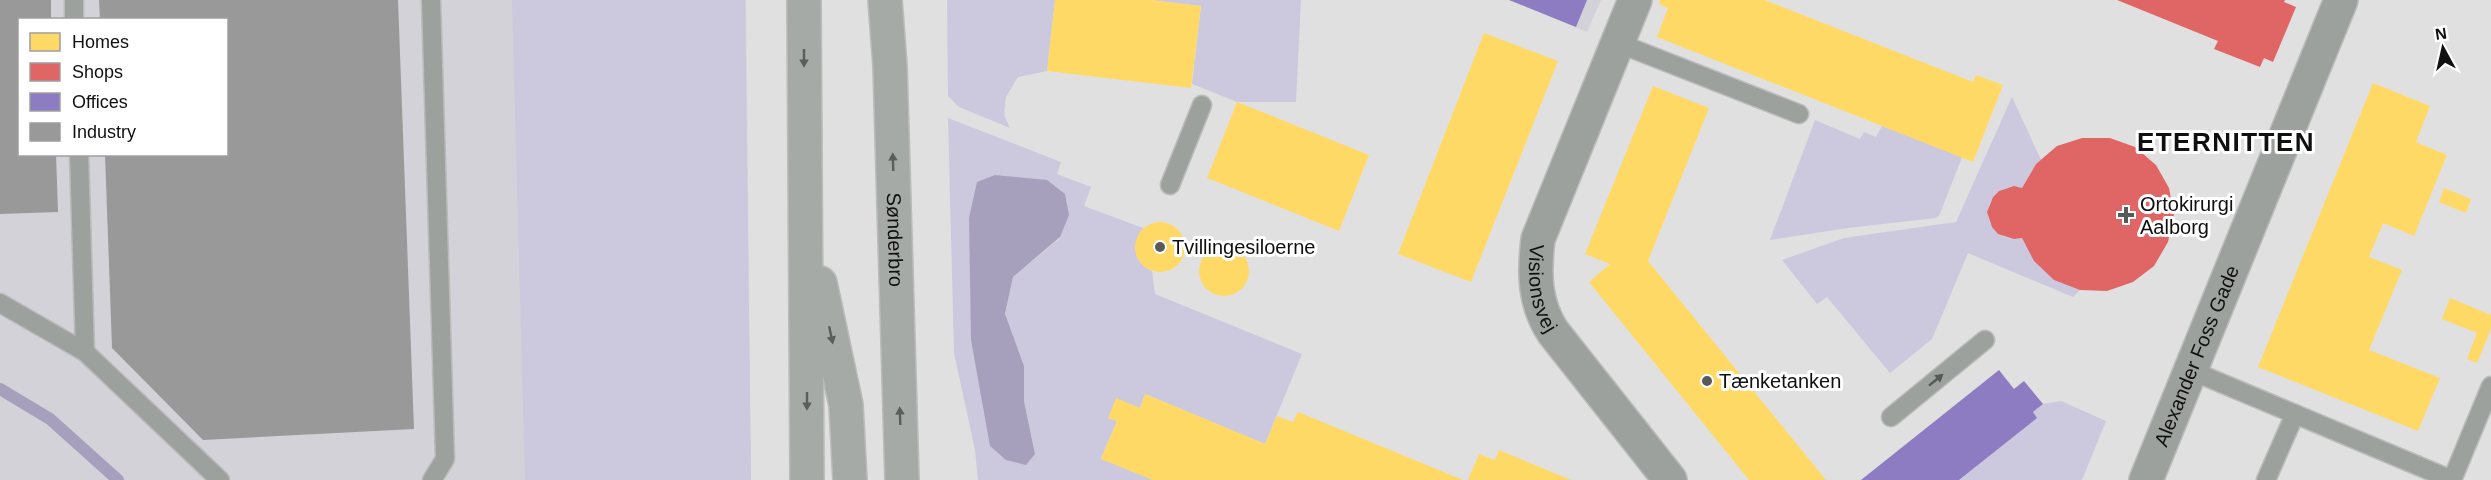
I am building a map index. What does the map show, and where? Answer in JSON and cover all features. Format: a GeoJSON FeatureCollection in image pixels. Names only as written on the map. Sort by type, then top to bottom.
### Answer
{"type":"FeatureCollection","features":[{"type":"Feature","properties":{"kind":"street"},"geometry":{"type":"LineString","coordinates":[[804,0],[807,480]]}},
{"type":"Feature","properties":{"kind":"street","name":"Sønderbro"},"geometry":{"type":"LineString","coordinates":[[885,0],[890,66],[902,480]]}},
{"type":"Feature","properties":{"kind":"street","name":"Visionsvej"},"geometry":{"type":"LineString","coordinates":[[1635,0],[1538,239],[1535,266],[1538,300],[1543,317],[1670,480]]}},
{"type":"Feature","properties":{"kind":"street","name":"Alexander Foss Gade"},"geometry":{"type":"LineString","coordinates":[[2146,480],[2341,0]]}},
{"type":"Feature","properties":{"kind":"street"},"geometry":{"type":"LineString","coordinates":[[805,216],[846,405],[850,480]]}},
{"type":"Feature","properties":{"kind":"lane"},"geometry":{"type":"LineString","coordinates":[[74,0],[74,18]]}},
{"type":"Feature","properties":{"kind":"lane"},"geometry":{"type":"LineString","coordinates":[[431,0],[446,459],[432,480]]}},
{"type":"Feature","properties":{"kind":"lane"},"geometry":{"type":"LineString","coordinates":[[1618,43],[1799,114]]}},
{"type":"Feature","properties":{"kind":"lane"},"geometry":{"type":"LineString","coordinates":[[1170,185],[1202,105]]}},
{"type":"Feature","properties":{"kind":"lane"},"geometry":{"type":"LineString","coordinates":[[79,156],[85,352]]}},
{"type":"Feature","properties":{"kind":"lane"},"geometry":{"type":"LineString","coordinates":[[0,303],[85,352],[220,480]]}},
{"type":"Feature","properties":{"kind":"lane"},"geometry":{"type":"LineString","coordinates":[[1891,417],[1985,340]]}},
{"type":"Feature","properties":{"kind":"lane"},"geometry":{"type":"LineString","coordinates":[[2190,370],[2452,480],[2491,386]]}},
{"type":"Feature","properties":{"kind":"lane"},"geometry":{"type":"LineString","coordinates":[[2266,480],[2295,414]]}},
{"type":"Feature","properties":{"kind":"shaded area"},"geometry":{"type":"Polygon","coordinates":[[[0,0],[746,0],[751,480],[0,480],[0,0]]]}},
{"type":"Feature","properties":{"kind":"shaded area"},"geometry":{"type":"Polygon","coordinates":[[[512,0],[745,0],[751,480],[525,480],[512,0]]]}},
{"type":"Feature","properties":{"kind":"shaded area"},"geometry":{"type":"Polygon","coordinates":[[[947,0],[1055,0],[1047,71],[1018,77],[1006,97],[1004,115],[1010,128],[959,107],[948,96],[947,0]]]}},
{"type":"Feature","properties":{"kind":"shaded area"},"geometry":{"type":"Polygon","coordinates":[[[1151,0],[1301,0],[1296,102],[1237,102],[1192,84],[1201,6],[1151,0]]]}},
{"type":"Feature","properties":{"kind":"shaded area"},"geometry":{"type":"Polygon","coordinates":[[[1509,0],[1601,0],[1587,32],[1509,0]]]}},
{"type":"Feature","properties":{"kind":"shaded area"},"geometry":{"type":"Polygon","coordinates":[[[2012,97],[2041,160],[2036,164],[2022,188],[2007,188],[1997,193],[1990,202],[1988,212],[1990,223],[1997,232],[2007,237],[2022,238],[2033,257],[2045,270],[2060,281],[2080,290],[2073,297],[1968,253],[1932,339],[1890,373],[1827,297],[1817,304],[1782,260],[1844,238],[1956,222],[2012,97]]]}},
{"type":"Feature","properties":{"kind":"shaded area"},"geometry":{"type":"Polygon","coordinates":[[[948,118],[1061,162],[1057,174],[1091,187],[1084,206],[1143,228],[1137,240],[1136,252],[1141,263],[1152,271],[1155,294],[1302,354],[1265,444],[1145,394],[1140,408],[1108,418],[1117,421],[1101,458],[1153,480],[978,480],[975,450],[954,353],[948,118]],[[969,218],[971,261],[1035,453],[1024,401],[1024,366],[1005,315],[1013,277],[1060,238],[969,218]]]}},
{"type":"Feature","properties":{"kind":"shaded area"},"geometry":{"type":"Polygon","coordinates":[[[1815,120],[1860,139],[1864,132],[1876,137],[1882,126],[1962,157],[1939,216],[1770,240],[1815,120]]]}},
{"type":"Feature","properties":{"kind":"shaded area"},"geometry":{"type":"Polygon","coordinates":[[[995,175],[1047,180],[1065,194],[1069,215],[1060,237],[1013,277],[1005,314],[1024,366],[1024,401],[1035,454],[1026,465],[1006,460],[990,446],[971,340],[969,218],[977,182],[995,175]]]}},
{"type":"Feature","properties":{"kind":"shaded area"},"geometry":{"type":"Polygon","coordinates":[[[2061,401],[2106,421],[2082,480],[1959,480],[2037,418],[2033,412],[2043,404],[2061,401]]]}},
{"type":"Feature","properties":{"kind":"building: Homes"},"geometry":{"type":"Polygon","coordinates":[[[1055,0],[1151,0],[1201,6],[1191,88],[1047,71],[1055,0]]]}},
{"type":"Feature","properties":{"kind":"building: Homes"},"geometry":{"type":"Polygon","coordinates":[[[1660,0],[1765,0],[1973,82],[1976,75],[2003,85],[1973,162],[1657,37],[1668,8],[1659,4],[1660,0]]]}},
{"type":"Feature","properties":{"kind":"building: Homes"},"geometry":{"type":"Polygon","coordinates":[[[1484,33],[1558,61],[1471,282],[1398,254],[1484,33]]]}},
{"type":"Feature","properties":{"kind":"building: Homes"},"geometry":{"type":"Polygon","coordinates":[[[2373,83],[2430,106],[2416,142],[2447,155],[2414,236],[2383,223],[2369,257],[2402,270],[2369,350],[2440,378],[2418,431],[2258,367],[2373,83]]]}},
{"type":"Feature","properties":{"kind":"building: Homes","name":"Tænketanken"},"geometry":{"type":"Polygon","coordinates":[[[1653,86],[1709,108],[1648,261],[1826,480],[1749,480],[1589,282],[1610,264],[1585,254],[1653,86]]]}},
{"type":"Feature","properties":{"kind":"building: Homes"},"geometry":{"type":"Polygon","coordinates":[[[1237,102],[1369,155],[1339,231],[1207,178],[1237,102]]]}},
{"type":"Feature","properties":{"kind":"building: Homes"},"geometry":{"type":"Polygon","coordinates":[[[2444,188],[2471,199],[2466,213],[2439,202],[2444,188]]]}},
{"type":"Feature","properties":{"kind":"building: Homes","name":"Tvillingesiloerne"},"geometry":{"type":"Polygon","coordinates":[[[1155,222],[1165,222],[1178,229],[1185,242],[1185,252],[1178,265],[1165,272],[1155,272],[1146,268],[1139,261],[1135,252],[1135,242],[1139,233],[1146,226],[1155,222]]]}},
{"type":"Feature","properties":{"kind":"building: Homes"},"geometry":{"type":"Polygon","coordinates":[[[1219,246],[1229,246],[1242,253],[1249,266],[1249,276],[1242,289],[1229,296],[1219,296],[1210,292],[1203,285],[1199,276],[1199,266],[1203,257],[1210,250],[1219,246]]]}},
{"type":"Feature","properties":{"kind":"building: Homes"},"geometry":{"type":"Polygon","coordinates":[[[2450,298],[2491,315],[2491,329],[2477,363],[2467,359],[2477,333],[2442,319],[2450,298]]]}},
{"type":"Feature","properties":{"kind":"building: Homes"},"geometry":{"type":"Polygon","coordinates":[[[1145,394],[1265,444],[1277,416],[1293,422],[1298,412],[1463,480],[1153,480],[1101,459],[1117,421],[1108,418],[1116,398],[1140,408],[1145,394]]]}},
{"type":"Feature","properties":{"kind":"building: Homes"},"geometry":{"type":"Polygon","coordinates":[[[1499,450],[1571,480],[1468,480],[1479,454],[1495,460],[1499,450]]]}},
{"type":"Feature","properties":{"kind":"building: Shops"},"geometry":{"type":"Polygon","coordinates":[[[2117,0],[2285,0],[2284,2],[2296,7],[2273,62],[2264,58],[2260,67],[2214,49],[2218,41],[2117,0]]]}},
{"type":"Feature","properties":{"kind":"building: Shops"},"geometry":{"type":"Polygon","coordinates":[[[2082,138],[2110,138],[2135,147],[2156,165],[2169,188],[2174,215],[2168,242],[2154,266],[2133,282],[2107,291],[2080,290],[2054,280],[2034,261],[2022,238],[2014,239],[1998,234],[1992,227],[1987,212],[1993,197],[1999,191],[2014,186],[2022,188],[2036,164],[2057,146],[2082,138]]]}},
{"type":"Feature","properties":{"kind":"building: Offices"},"geometry":{"type":"Polygon","coordinates":[[[1509,0],[1587,0],[1576,27],[1509,0]]]}},
{"type":"Feature","properties":{"kind":"building: Offices"},"geometry":{"type":"Polygon","coordinates":[[[1999,370],[2014,389],[2024,381],[2043,404],[2033,412],[2037,418],[1959,480],[1861,480],[1999,370]]]}},
{"type":"Feature","properties":{"kind":"building: Industry"},"geometry":{"type":"Polygon","coordinates":[[[0,0],[51,0],[51,18],[18,18],[18,156],[56,156],[58,212],[0,214],[0,0]]]}},
{"type":"Feature","properties":{"kind":"building: Industry"},"geometry":{"type":"Polygon","coordinates":[[[99,0],[398,0],[414,429],[203,440],[112,348],[105,156],[228,156],[228,18],[100,18],[99,0]]]}},
{"type":"Feature","properties":{"kind":"waterway"},"geometry":{"type":"LineString","coordinates":[[0,389],[50,419],[118,480]]}},
{"type":"Feature","properties":{"kind":"place","name":"Ortokirurgi Aalborg"},"geometry":{"type":"Point","coordinates":[2126,215]}},
{"type":"Feature","properties":{"kind":"place","name":"Tvillingesiloerne"},"geometry":{"type":"Point","coordinates":[1160,247]}},
{"type":"Feature","properties":{"kind":"place","name":"Tænketanken"},"geometry":{"type":"Point","coordinates":[1707,381]}},
{"type":"Feature","properties":{"kind":"district","name":"ETERNITTEN"},"geometry":{"type":"Point","coordinates":[2226,142]}}]}
